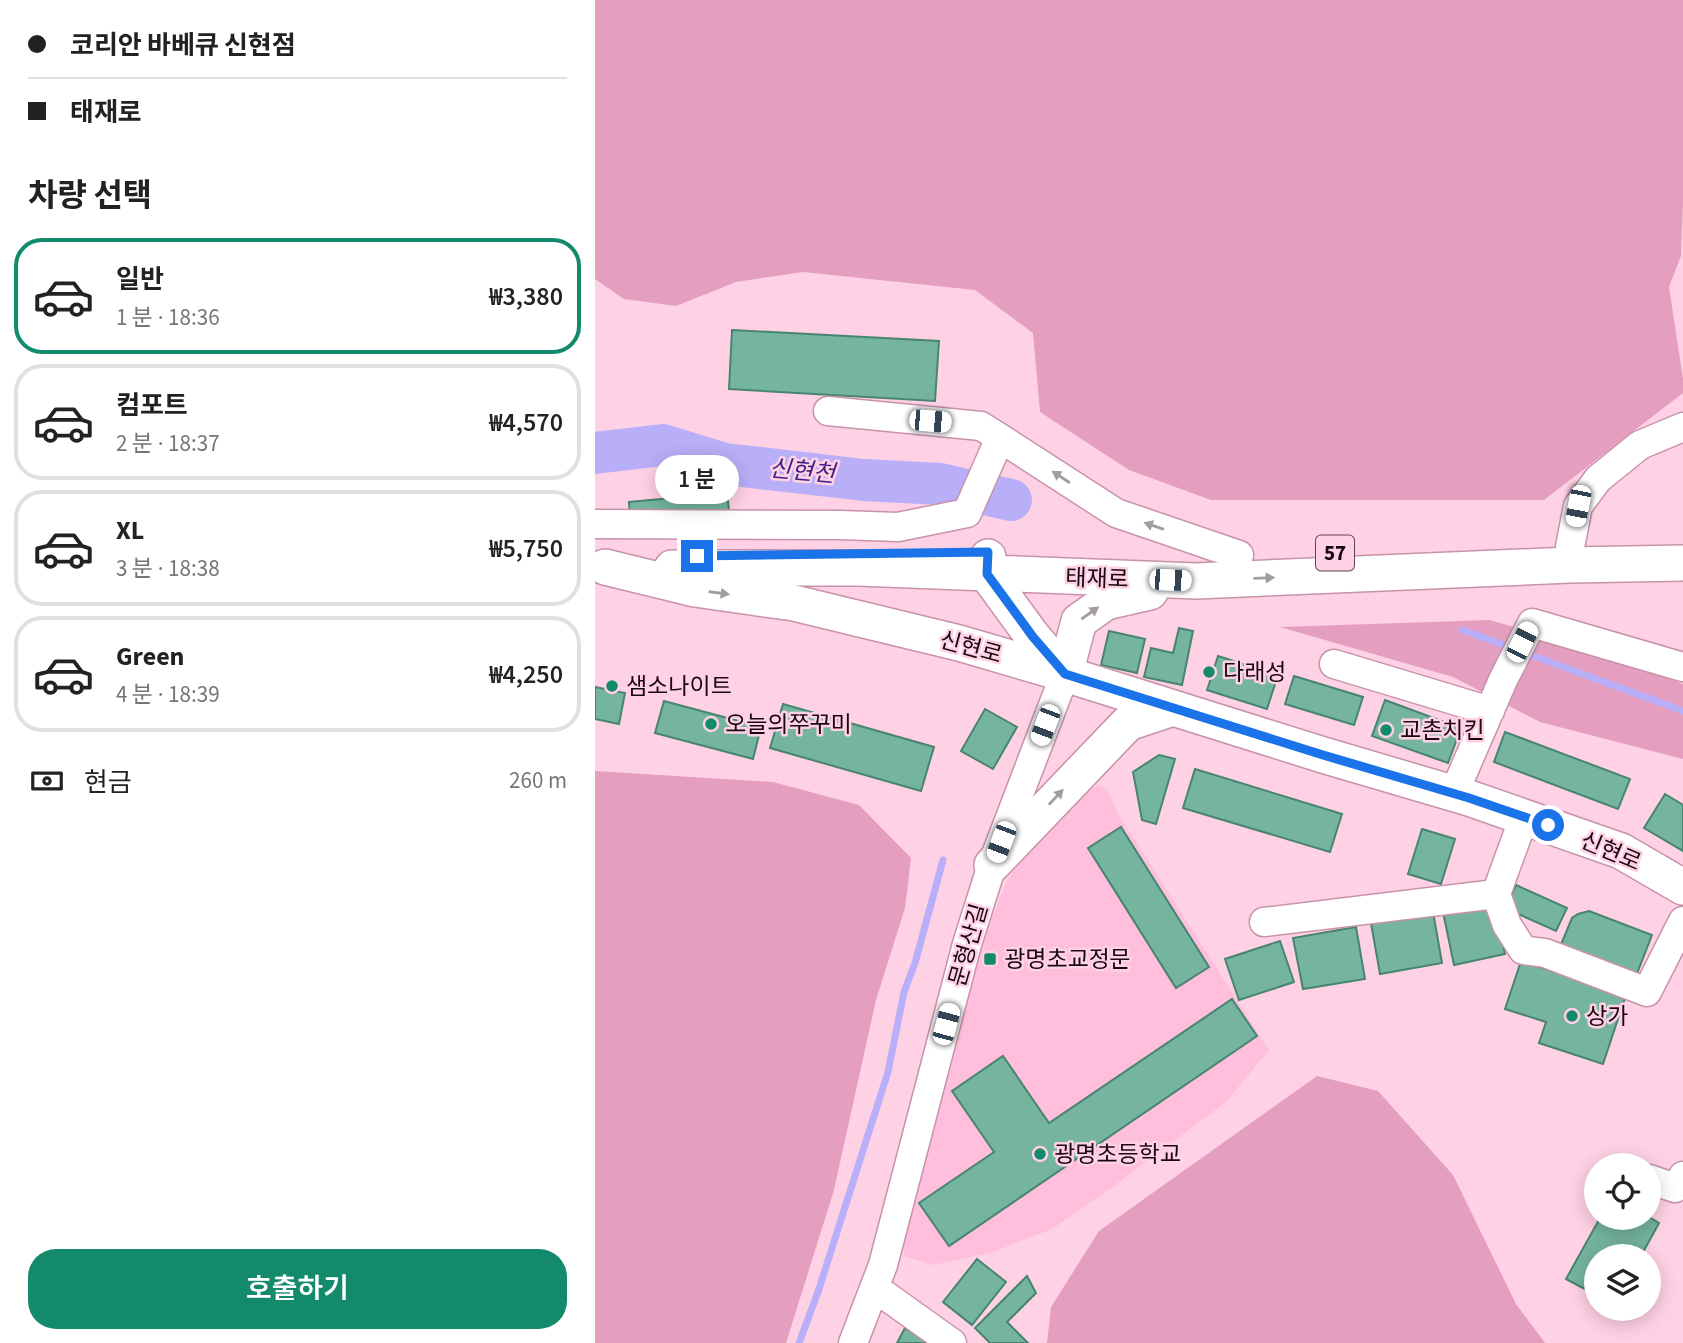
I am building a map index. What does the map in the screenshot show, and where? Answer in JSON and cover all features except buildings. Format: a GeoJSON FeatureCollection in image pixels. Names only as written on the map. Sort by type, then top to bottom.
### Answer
{"type":"FeatureCollection","features":[{"type":"Feature","properties":{"kind":"main road","name":"태재로"},"geometry":{"type":"LineString","coordinates":[[598,563],[859,568],[1239,555],[1683,545]]}},
{"type":"Feature","properties":{"kind":"main road","name":"신현로"},"geometry":{"type":"LineString","coordinates":[[598,563],[695,589],[794,603],[959,643],[1065,674],[1524,817],[1621,851],[1683,887]]}},
{"type":"Feature","properties":{"kind":"main road","name":"태재로"},"geometry":{"type":"LineString","coordinates":[[988,563],[1196,581],[1570,565],[1683,563]]}},
{"type":"Feature","properties":{"kind":"main road"},"geometry":{"type":"LineString","coordinates":[[988,563],[1033,637],[1065,674]]}},
{"type":"Feature","properties":{"kind":"main road"},"geometry":{"type":"LineString","coordinates":[[1065,674],[1079,621],[1088,614],[1107,602],[1196,581]]}},
{"type":"Feature","properties":{"kind":"main road"},"geometry":{"type":"LineString","coordinates":[[992,865],[1128,723],[1173,708]]}},
{"type":"Feature","properties":{"kind":"street"},"geometry":{"type":"LineString","coordinates":[[828,411],[981,426],[1001,443],[1116,513],[1239,555]]}},
{"type":"Feature","properties":{"kind":"street"},"geometry":{"type":"LineString","coordinates":[[1570,547],[1578,506],[1598,479],[1640,446],[1683,427]]}},
{"type":"Feature","properties":{"kind":"street"},"geometry":{"type":"LineString","coordinates":[[595,524],[898,527],[967,513],[1001,443]]}},
{"type":"Feature","properties":{"kind":"street"},"geometry":{"type":"LineString","coordinates":[[1454,793],[1503,680],[1532,623],[1683,667]]}},
{"type":"Feature","properties":{"kind":"street"},"geometry":{"type":"LineString","coordinates":[[1334,664],[1490,711]]}},
{"type":"Feature","properties":{"kind":"street","name":"문형산길"},"geometry":{"type":"LineString","coordinates":[[853,1343],[884,1265],[967,944],[992,865],[1065,674]]}},
{"type":"Feature","properties":{"kind":"street"},"geometry":{"type":"LineString","coordinates":[[1524,817],[1496,894],[1507,926],[1523,950],[1545,953],[1647,992],[1683,921]]}},
{"type":"Feature","properties":{"kind":"street"},"geometry":{"type":"LineString","coordinates":[[1265,922],[1496,894]]}},
{"type":"Feature","properties":{"kind":"street"},"geometry":{"type":"LineString","coordinates":[[1661,1183],[1675,1188],[1683,1176]]}},
{"type":"Feature","properties":{"kind":"street"},"geometry":{"type":"LineString","coordinates":[[875,1288],[951,1343]]}},
{"type":"Feature","properties":{"kind":"shaded area"},"geometry":{"type":"Polygon","coordinates":[[[595,0],[1683,0],[1681,256],[1669,287],[1683,393],[1544,500],[1211,500],[1129,470],[1040,412],[1033,333],[975,290],[803,272],[736,282],[676,306],[624,299],[595,279],[595,0]]]}},
{"type":"Feature","properties":{"kind":"shaded area"},"geometry":{"type":"Polygon","coordinates":[[[1490,620],[1608,655],[1683,684],[1683,759],[1540,722],[1453,677],[1280,627],[1490,620]]]}},
{"type":"Feature","properties":{"kind":"shaded area"},"geometry":{"type":"Polygon","coordinates":[[[595,771],[773,782],[859,805],[911,858],[905,908],[876,1000],[834,1190],[786,1343],[595,1343],[595,771]]]}},
{"type":"Feature","properties":{"kind":"shaded area"},"geometry":{"type":"Polygon","coordinates":[[[1098,785],[1108,790],[1118,814],[1269,1050],[1226,1102],[1052,1229],[990,1253],[933,1265],[904,1256],[902,1234],[976,956],[1007,881],[1052,817],[1098,785]]]}},
{"type":"Feature","properties":{"kind":"shaded area"},"geometry":{"type":"Polygon","coordinates":[[[1317,1076],[1378,1091],[1453,1175],[1516,1304],[1545,1343],[1047,1343],[1051,1307],[1099,1231],[1317,1076]]]}},
{"type":"Feature","properties":{"kind":"waterway","name":"신현천"},"geometry":{"type":"LineString","coordinates":[[595,453],[663,445],[725,464],[864,480],[940,484],[1011,500]]}},
{"type":"Feature","properties":{"kind":"waterway"},"geometry":{"type":"LineString","coordinates":[[1462,630],[1512,648]]}},
{"type":"Feature","properties":{"kind":"waterway"},"geometry":{"type":"LineString","coordinates":[[1523,652],[1683,711]]}},
{"type":"Feature","properties":{"kind":"waterway"},"geometry":{"type":"LineString","coordinates":[[799,1343],[818,1292],[888,1072],[904,992],[915,963],[943,860]]}},
{"type":"Feature","properties":{"kind":"place","name":"다래성"},"geometry":{"type":"Point","coordinates":[1209,672]}},
{"type":"Feature","properties":{"kind":"place","name":"샘소나이트"},"geometry":{"type":"Point","coordinates":[612,686]}},
{"type":"Feature","properties":{"kind":"place","name":"오늘의쭈꾸미"},"geometry":{"type":"Point","coordinates":[711,724]}},
{"type":"Feature","properties":{"kind":"place","name":"교촌치킨"},"geometry":{"type":"Point","coordinates":[1386,730]}},
{"type":"Feature","properties":{"kind":"place","name":"광명초교정문"},"geometry":{"type":"Point","coordinates":[990,959]}},
{"type":"Feature","properties":{"kind":"place","name":"상가"},"geometry":{"type":"Point","coordinates":[1572,1016]}},
{"type":"Feature","properties":{"kind":"place","name":"광명초등학교"},"geometry":{"type":"Point","coordinates":[1040,1154]}},
{"type":"Feature","properties":{"kind":"route"},"geometry":{"type":"LineString","coordinates":[[697,556],[988,552],[987,574],[1033,637],[1065,674],[1469,798],[1548,825]]}}]}
